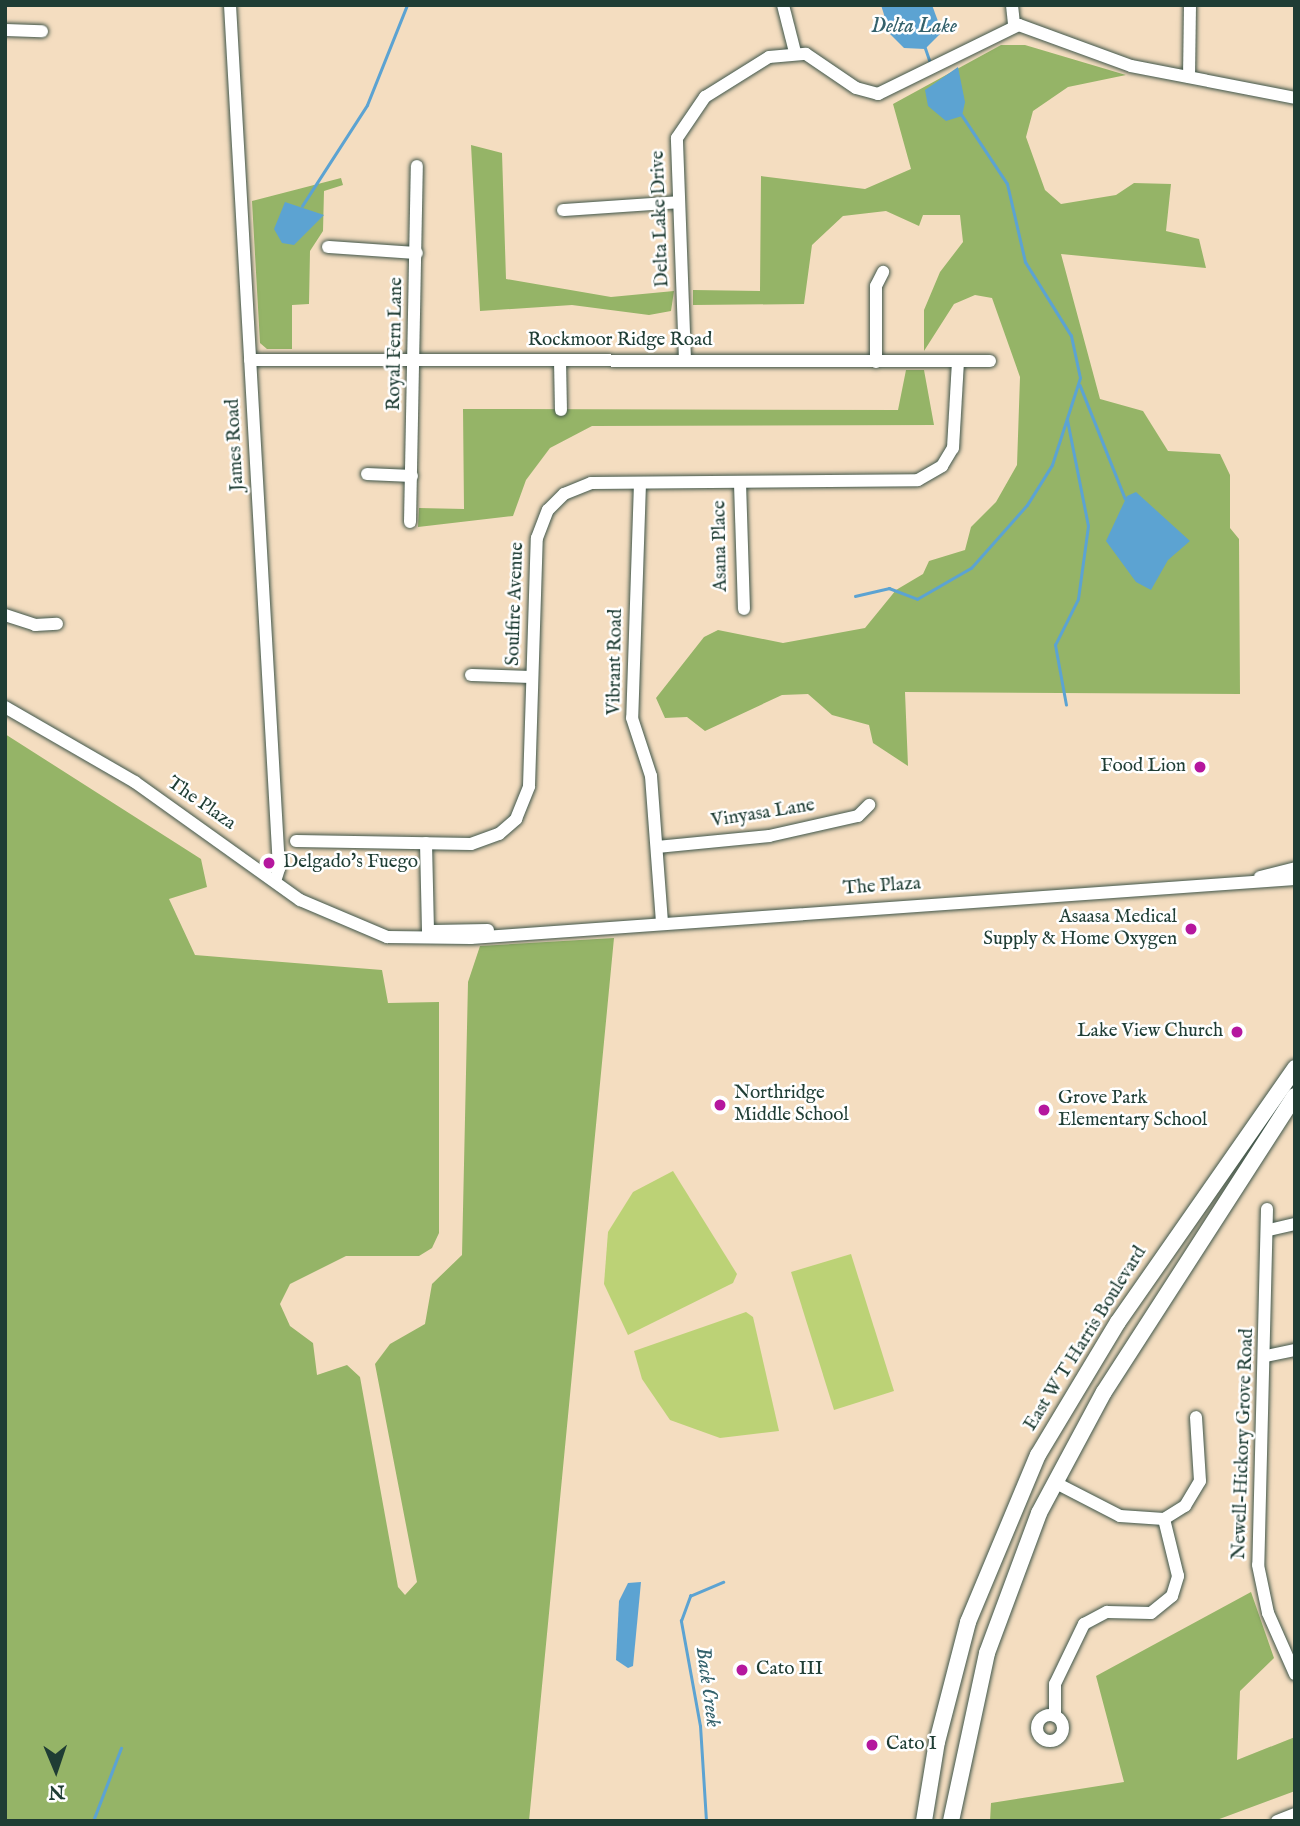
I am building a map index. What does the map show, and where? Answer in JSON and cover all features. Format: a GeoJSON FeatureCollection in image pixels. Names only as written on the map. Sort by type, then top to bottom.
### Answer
{"type":"FeatureCollection","features":[{"type":"Feature","properties":{"kind":"main road","name":"East W T Harris Boulevard"},"geometry":{"type":"LineString","coordinates":[[924,1821],[943,1711],[968,1622],[1038,1455],[1118,1322],[1295,1068]]}},
{"type":"Feature","properties":{"kind":"main road"},"geometry":{"type":"LineString","coordinates":[[951,1821],[990,1643],[1054,1482],[1104,1392],[1295,1096]]}},
{"type":"Feature","properties":{"kind":"street","name":"James Road"},"geometry":{"type":"LineString","coordinates":[[230,5],[279,869],[275,881]]}},
{"type":"Feature","properties":{"kind":"street"},"geometry":{"type":"LineString","coordinates":[[783,5],[795,52],[878,94],[1014,25],[1109,60],[1295,99]]}},
{"type":"Feature","properties":{"kind":"street"},"geometry":{"type":"LineString","coordinates":[[1012,5],[1014,25]]}},
{"type":"Feature","properties":{"kind":"street"},"geometry":{"type":"LineString","coordinates":[[1189,77],[1190,5]]}},
{"type":"Feature","properties":{"kind":"street"},"geometry":{"type":"LineString","coordinates":[[5,30],[42,31]]}},
{"type":"Feature","properties":{"kind":"street","name":"Delta Lake Drive"},"geometry":{"type":"LineString","coordinates":[[685,360],[676,150],[685,118],[748,67],[795,52]]}},
{"type":"Feature","properties":{"kind":"street","name":"Royal Fern Lane"},"geometry":{"type":"LineString","coordinates":[[410,522],[416,360],[417,166]]}},
{"type":"Feature","properties":{"kind":"street"},"geometry":{"type":"LineString","coordinates":[[563,210],[679,202]]}},
{"type":"Feature","properties":{"kind":"street"},"geometry":{"type":"LineString","coordinates":[[328,247],[417,253]]}},
{"type":"Feature","properties":{"kind":"street"},"geometry":{"type":"LineString","coordinates":[[876,362],[876,286],[883,272]]}},
{"type":"Feature","properties":{"kind":"street","name":"Rockmoor Ridge Road"},"geometry":{"type":"LineString","coordinates":[[250,360],[990,361]]}},
{"type":"Feature","properties":{"kind":"street"},"geometry":{"type":"LineString","coordinates":[[561,360],[561,410]]}},
{"type":"Feature","properties":{"kind":"street","name":"Soulfire Avenue"},"geometry":{"type":"LineString","coordinates":[[296,841],[486,841],[520,813],[529,786],[536,546],[544,517],[577,487],[640,483],[894,484],[931,475],[955,441],[958,361]]}},
{"type":"Feature","properties":{"kind":"street"},"geometry":{"type":"LineString","coordinates":[[367,474],[412,476]]}},
{"type":"Feature","properties":{"kind":"street","name":"Vibrant Road"},"geometry":{"type":"LineString","coordinates":[[640,483],[632,718],[651,776],[662,923]]}},
{"type":"Feature","properties":{"kind":"street","name":"Asana Place"},"geometry":{"type":"LineString","coordinates":[[740,483],[744,609]]}},
{"type":"Feature","properties":{"kind":"street"},"geometry":{"type":"LineString","coordinates":[[5,615],[35,625],[57,624]]}},
{"type":"Feature","properties":{"kind":"street"},"geometry":{"type":"LineString","coordinates":[[471,676],[532,677]]}},
{"type":"Feature","properties":{"kind":"street","name":"The Plaza"},"geometry":{"type":"LineString","coordinates":[[5,707],[121,774],[326,916],[373,932],[428,940],[1259,877],[1295,879]]}},
{"type":"Feature","properties":{"kind":"street","name":"Vinyasa Lane"},"geometry":{"type":"LineString","coordinates":[[657,847],[769,836],[858,816],[869,805]]}},
{"type":"Feature","properties":{"kind":"street"},"geometry":{"type":"LineString","coordinates":[[426,843],[428,932]]}},
{"type":"Feature","properties":{"kind":"street","name":"The Plaza"},"geometry":{"type":"LineString","coordinates":[[1259,877],[1295,868]]}},
{"type":"Feature","properties":{"kind":"street","name":"The Plaza"},"geometry":{"type":"LineString","coordinates":[[373,932],[508,932]]}},
{"type":"Feature","properties":{"kind":"street","name":"Newell-Hickory Grove Road"},"geometry":{"type":"LineString","coordinates":[[1267,1209],[1269,1230],[1266,1356],[1258,1565],[1268,1613],[1295,1674]]}},
{"type":"Feature","properties":{"kind":"street"},"geometry":{"type":"LineString","coordinates":[[1269,1230],[1295,1224]]}},
{"type":"Feature","properties":{"kind":"street"},"geometry":{"type":"LineString","coordinates":[[1266,1356],[1295,1350]]}},
{"type":"Feature","properties":{"kind":"street"},"geometry":{"type":"LineString","coordinates":[[1054,1482],[1120,1516],[1164,1519],[1185,1506],[1200,1481],[1196,1417]]}},
{"type":"Feature","properties":{"kind":"street"},"geometry":{"type":"LineString","coordinates":[[1055,1716],[1055,1684],[1084,1624],[1098,1613],[1152,1613],[1172,1596],[1178,1576],[1164,1519]]}},
{"type":"Feature","properties":{"kind":"street"},"geometry":{"type":"LineString","coordinates":[[1277,1821],[1295,1814]]}},
{"type":"Feature","properties":{"kind":"green space"},"geometry":{"type":"Polygon","coordinates":[[[1001,45],[1025,45],[1126,75],[1068,87],[1033,111],[1026,137],[1045,190],[1061,204],[1116,195],[1134,183],[1171,184],[1166,231],[1199,239],[1206,268],[1061,254],[1100,399],[1143,411],[1168,451],[1220,454],[1230,475],[1230,528],[1239,539],[1240,694],[905,692],[908,766],[873,743],[869,725],[832,715],[808,694],[782,695],[705,731],[687,717],[665,718],[656,698],[704,637],[718,630],[783,643],[865,628],[896,590],[923,574],[929,561],[965,550],[971,527],[996,502],[1017,465],[1020,377],[992,298],[975,295],[954,304],[924,351],[924,310],[940,272],[963,242],[960,215],[923,215],[919,226],[886,211],[843,216],[812,245],[804,304],[693,305],[693,290],[760,291],[761,176],[865,189],[911,169],[893,104],[1001,45]]]}},
{"type":"Feature","properties":{"kind":"green space"},"geometry":{"type":"Polygon","coordinates":[[[471,145],[502,153],[506,279],[611,297],[674,291],[671,311],[649,315],[572,305],[480,311],[471,145]]]}},
{"type":"Feature","properties":{"kind":"green space"},"geometry":{"type":"Polygon","coordinates":[[[341,178],[343,185],[324,191],[323,231],[310,251],[309,304],[292,305],[292,349],[267,349],[260,343],[252,201],[341,178]]]}},
{"type":"Feature","properties":{"kind":"green space"},"geometry":{"type":"Polygon","coordinates":[[[906,370],[924,370],[934,425],[592,426],[550,448],[526,480],[513,516],[418,527],[419,508],[464,509],[463,409],[898,410],[906,370]]]}},
{"type":"Feature","properties":{"kind":"green space"},"geometry":{"type":"Polygon","coordinates":[[[5,734],[201,859],[207,887],[169,899],[195,955],[382,970],[388,1003],[439,1002],[439,1233],[432,1248],[419,1256],[346,1256],[290,1284],[280,1304],[290,1326],[313,1343],[317,1375],[347,1365],[360,1377],[398,1587],[405,1595],[417,1582],[375,1364],[390,1344],[425,1324],[432,1284],[462,1255],[468,982],[480,946],[614,938],[529,1821],[5,1821],[5,734]]]}},
{"type":"Feature","properties":{"kind":"green space"},"geometry":{"type":"Polygon","coordinates":[[[673,1171],[737,1274],[733,1283],[628,1335],[604,1284],[608,1232],[633,1192],[673,1171]]]}},
{"type":"Feature","properties":{"kind":"green space"},"geometry":{"type":"Polygon","coordinates":[[[851,1254],[894,1391],[834,1410],[791,1272],[851,1254]]]}},
{"type":"Feature","properties":{"kind":"green space"},"geometry":{"type":"Polygon","coordinates":[[[746,1312],[753,1317],[779,1431],[720,1438],[670,1420],[642,1379],[634,1351],[746,1312]]]}},
{"type":"Feature","properties":{"kind":"green space"},"geometry":{"type":"Polygon","coordinates":[[[1251,1592],[1274,1658],[1240,1691],[1237,1760],[1295,1737],[1295,1791],[1214,1821],[990,1821],[991,1803],[1124,1782],[1096,1676],[1251,1592]]]}},
{"type":"Feature","properties":{"kind":"water","name":"Delta Lake"},"geometry":{"type":"Polygon","coordinates":[[[881,5],[932,5],[942,32],[925,49],[904,48],[890,34],[881,5]]]}},
{"type":"Feature","properties":{"kind":"water"},"geometry":{"type":"Polygon","coordinates":[[[958,67],[965,102],[962,116],[946,121],[928,106],[925,90],[958,67]]]}},
{"type":"Feature","properties":{"kind":"water"},"geometry":{"type":"Polygon","coordinates":[[[285,202],[324,215],[294,245],[282,243],[274,229],[285,202]]]}},
{"type":"Feature","properties":{"kind":"water"},"geometry":{"type":"Polygon","coordinates":[[[1136,492],[1190,541],[1168,560],[1151,590],[1136,582],[1106,541],[1127,496],[1136,492]]]}},
{"type":"Feature","properties":{"kind":"water"},"geometry":{"type":"Polygon","coordinates":[[[641,1582],[633,1666],[628,1668],[616,1660],[619,1601],[628,1583],[641,1582]]]}},
{"type":"Feature","properties":{"kind":"waterway"},"geometry":{"type":"LineString","coordinates":[[302,206],[367,105],[407,5]]}},
{"type":"Feature","properties":{"kind":"waterway"},"geometry":{"type":"LineString","coordinates":[[925,47],[931,64]]}},
{"type":"Feature","properties":{"kind":"waterway"},"geometry":{"type":"LineString","coordinates":[[855,596],[889,588],[917,599],[971,568],[1027,505],[1052,465],[1080,378],[1071,336],[1025,262],[1007,184],[962,116]]}},
{"type":"Feature","properties":{"kind":"waterway"},"geometry":{"type":"LineString","coordinates":[[1080,385],[1125,498]]}},
{"type":"Feature","properties":{"kind":"waterway"},"geometry":{"type":"LineString","coordinates":[[1066,705],[1055,645],[1078,599],[1088,526],[1067,420]]}},
{"type":"Feature","properties":{"kind":"waterway","name":"Back Creek"},"geometry":{"type":"LineString","coordinates":[[706,1821],[700,1726],[681,1621],[690,1596],[723,1582]]}},
{"type":"Feature","properties":{"kind":"waterway"},"geometry":{"type":"LineString","coordinates":[[93,1821],[121,1748]]}},
{"type":"Feature","properties":{"kind":"place","name":"Food Lion"},"geometry":{"type":"Point","coordinates":[1200,767]}},
{"type":"Feature","properties":{"kind":"place","name":"Delgado's Fuego"},"geometry":{"type":"Point","coordinates":[269,863]}},
{"type":"Feature","properties":{"kind":"place","name":"Asaasa Medical Supply & Home Oxygen"},"geometry":{"type":"Point","coordinates":[1191,929]}},
{"type":"Feature","properties":{"kind":"place","name":"Lake View Church"},"geometry":{"type":"Point","coordinates":[1237,1032]}},
{"type":"Feature","properties":{"kind":"place","name":"Northridge Middle School"},"geometry":{"type":"Point","coordinates":[720,1105]}},
{"type":"Feature","properties":{"kind":"place","name":"Grove Park Elementary School"},"geometry":{"type":"Point","coordinates":[1044,1110]}},
{"type":"Feature","properties":{"kind":"place","name":"Cato III"},"geometry":{"type":"Point","coordinates":[742,1670]}},
{"type":"Feature","properties":{"kind":"place","name":"Cato I"},"geometry":{"type":"Point","coordinates":[872,1745]}}]}
